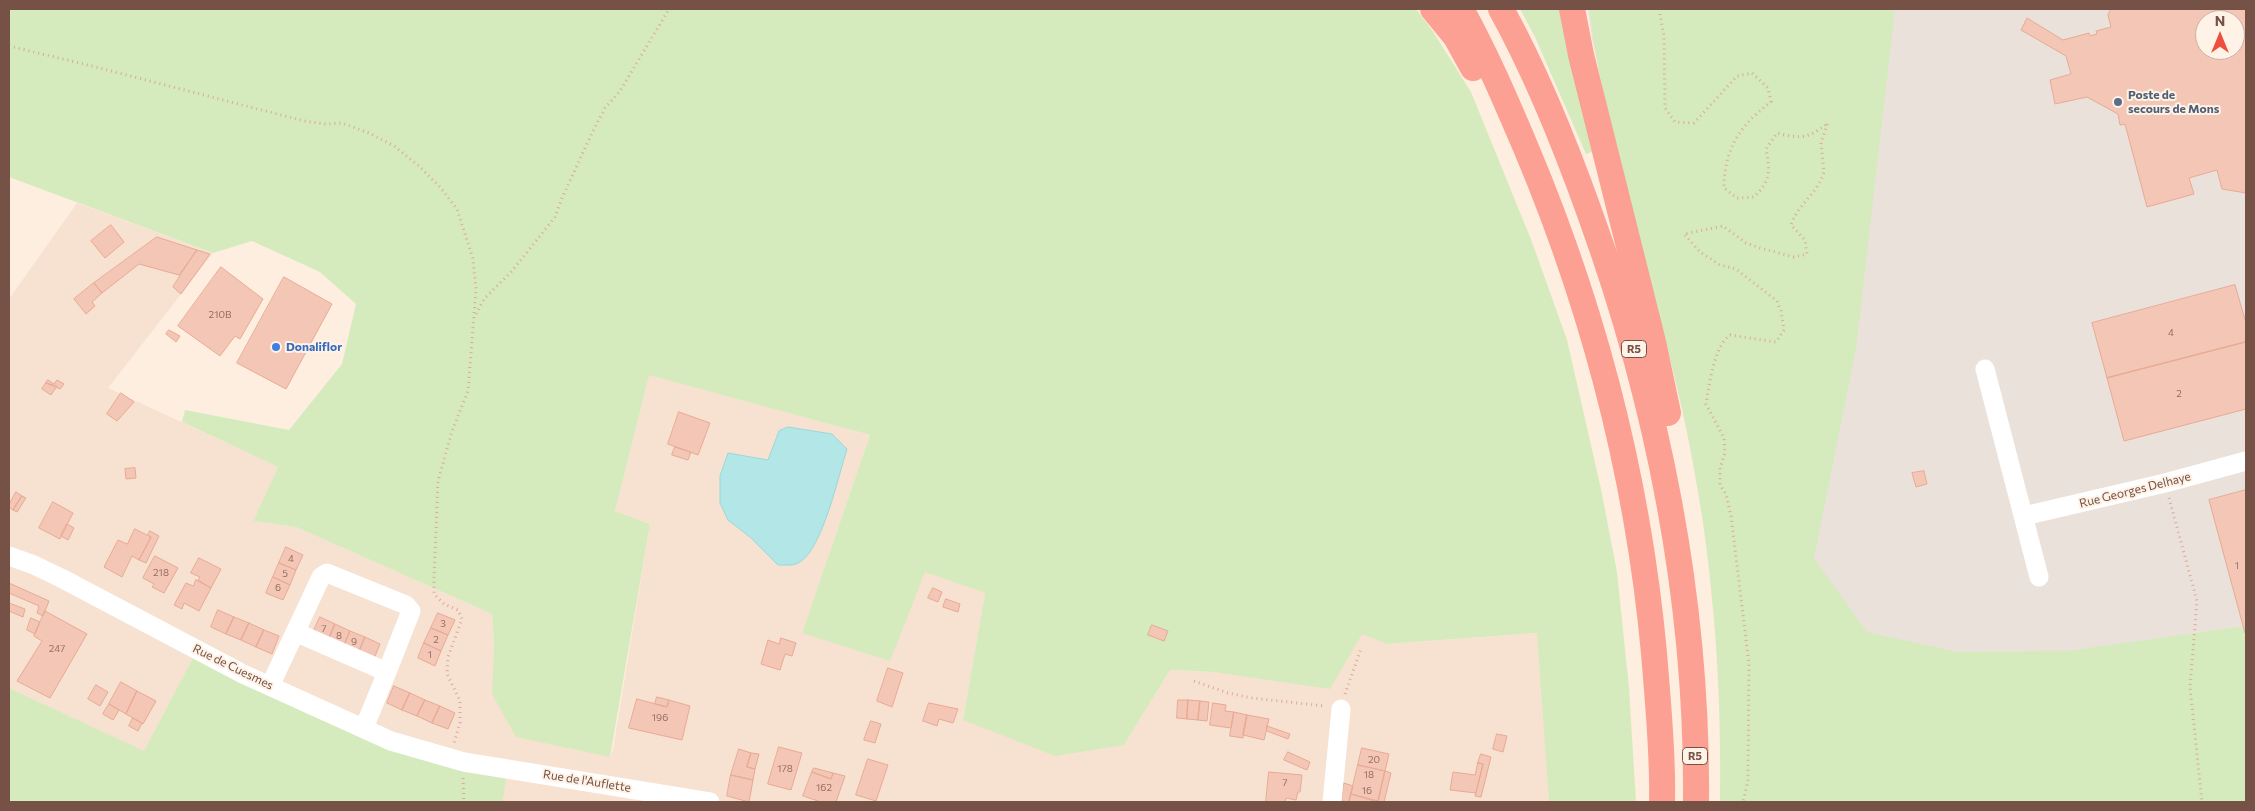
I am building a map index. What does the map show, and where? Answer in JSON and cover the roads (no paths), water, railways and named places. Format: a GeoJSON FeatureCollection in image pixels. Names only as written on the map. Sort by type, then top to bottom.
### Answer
{"type":"FeatureCollection","features":[{"type":"Feature","properties":{"kind":"highway"},"geometry":{"type":"LineString","coordinates":[[1433,9],[1456,38],[1481,82],[1511,112]]}},
{"type":"Feature","properties":{"kind":"highway"},"geometry":{"type":"LineString","coordinates":[[1461,9],[1478,39],[1546,196],[1578,281],[1602,364],[1624,451],[1640,536],[1653,633],[1662,802]]}},
{"type":"Feature","properties":{"kind":"highway","name":"R5"},"geometry":{"type":"LineString","coordinates":[[1501,9],[1546,100],[1579,182],[1610,270],[1636,356],[1657,444],[1675,542],[1685,616],[1693,710],[1696,802]]}},
{"type":"Feature","properties":{"kind":"highway"},"geometry":{"type":"LineString","coordinates":[[1572,9],[1596,118],[1653,342],[1684,498],[1691,565],[1694,631],[1693,710]]}},
{"type":"Feature","properties":{"kind":"highway"},"geometry":{"type":"LineString","coordinates":[[1581,9],[1596,118]]}},
{"type":"Feature","properties":{"kind":"street"},"geometry":{"type":"LineString","coordinates":[[1985,369],[2039,577]]}},
{"type":"Feature","properties":{"kind":"street","name":"Rue Georges Delhaye"},"geometry":{"type":"LineString","coordinates":[[2024,516],[2165,483],[2246,461]]}},
{"type":"Feature","properties":{"kind":"street","name":"Rue de Cuesmes"},"geometry":{"type":"LineString","coordinates":[[9,556],[62,578],[243,674],[392,741],[456,760]]}},
{"type":"Feature","properties":{"kind":"street"},"geometry":{"type":"LineString","coordinates":[[270,686],[321,577],[327,573],[406,605],[411,611],[364,728]]}},
{"type":"Feature","properties":{"kind":"street"},"geometry":{"type":"LineString","coordinates":[[295,632],[387,672]]}},
{"type":"Feature","properties":{"kind":"street"},"geometry":{"type":"LineString","coordinates":[[1332,802],[1341,709]]}},
{"type":"Feature","properties":{"kind":"street","name":"Rue de l'Auflette"},"geometry":{"type":"LineString","coordinates":[[456,760],[710,802]]}},
{"type":"Feature","properties":{"kind":"water"},"geometry":{"type":"Polygon","coordinates":[[[788,427],[832,434],[847,449],[829,510],[816,542],[800,562],[792,565],[778,565],[750,537],[728,520],[720,503],[720,476],[728,453],[768,460],[779,431],[788,427]]]}},
{"type":"Feature","properties":{"kind":"place","name":"Poste de secours de Mons"},"geometry":{"type":"Point","coordinates":[2118,102]}},
{"type":"Feature","properties":{"kind":"place","name":"Donaliflor"},"geometry":{"type":"Point","coordinates":[276,347]}}]}
